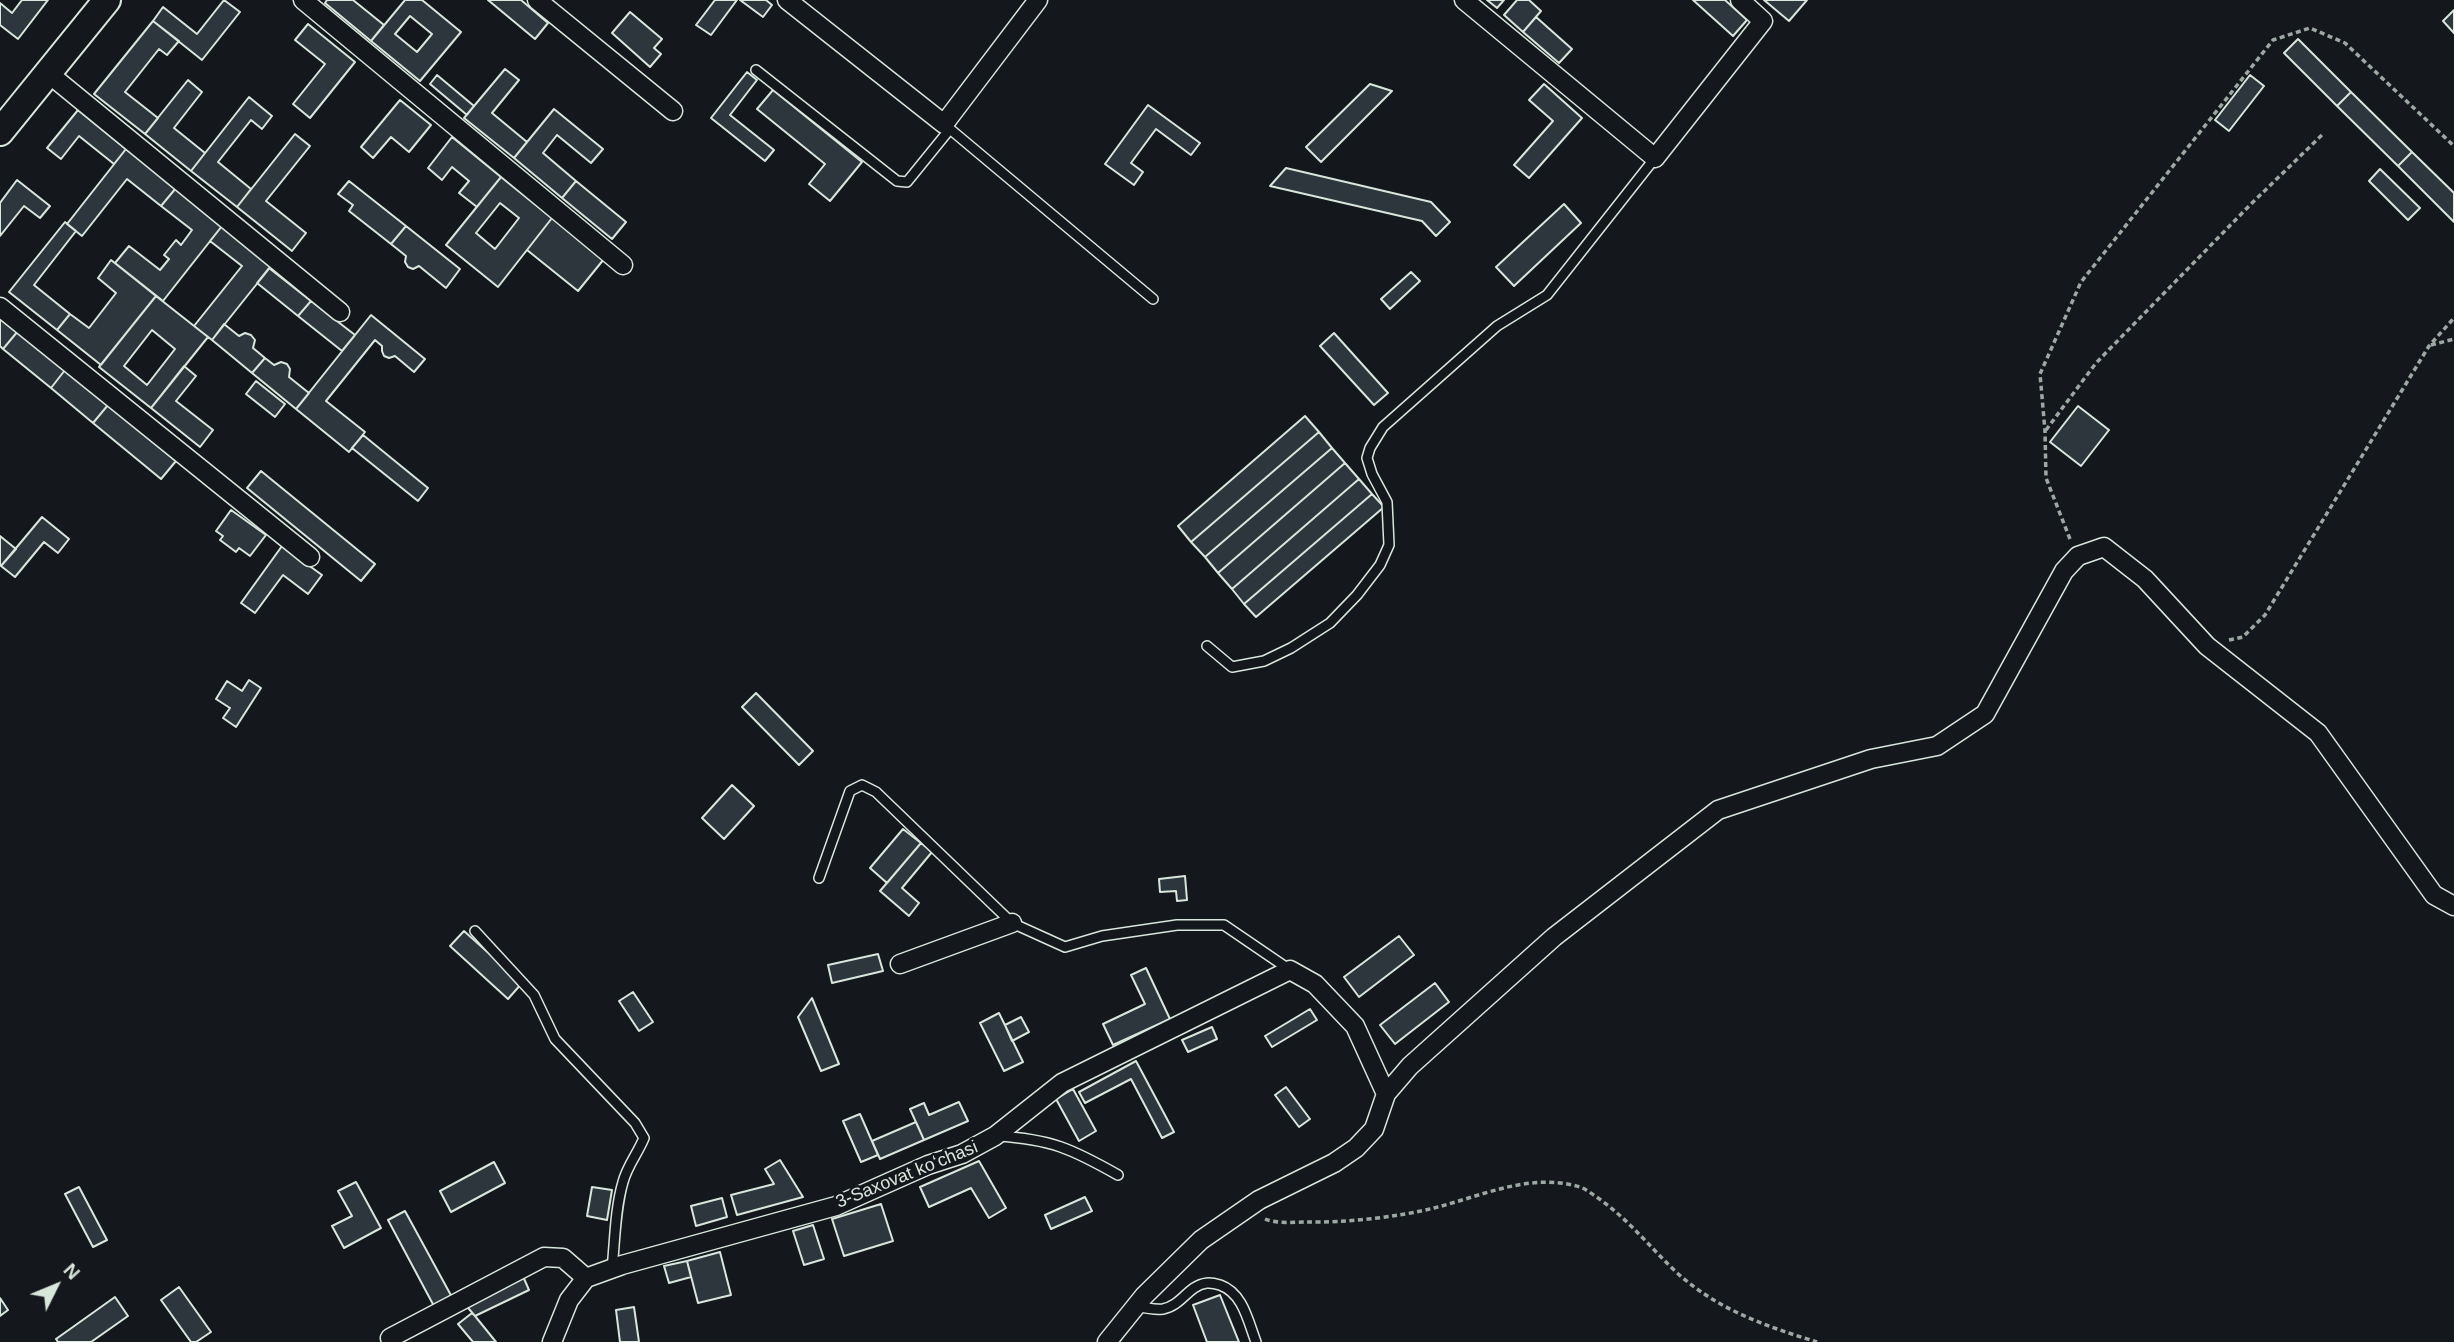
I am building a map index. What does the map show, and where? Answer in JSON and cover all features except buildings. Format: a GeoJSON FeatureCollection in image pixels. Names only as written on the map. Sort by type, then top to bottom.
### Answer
{"type":"FeatureCollection","features":[{"type":"Feature","properties":{"kind":"street"},"geometry":{"type":"LineString","coordinates":[[0,132],[107,0]]}},
{"type":"Feature","properties":{"kind":"street"},"geometry":{"type":"LineString","coordinates":[[303,0],[623,265]]}},
{"type":"Feature","properties":{"kind":"street"},"geometry":{"type":"LineString","coordinates":[[537,0],[673,111]]}},
{"type":"Feature","properties":{"kind":"street"},"geometry":{"type":"LineString","coordinates":[[787,0],[947,126],[1038,0]]}},
{"type":"Feature","properties":{"kind":"street"},"geometry":{"type":"LineString","coordinates":[[1464,0],[1655,158],[1763,21],[1740,0]]}},
{"type":"Feature","properties":{"kind":"street"},"geometry":{"type":"LineString","coordinates":[[48,73],[340,312]]}},
{"type":"Feature","properties":{"kind":"street"},"geometry":{"type":"LineString","coordinates":[[0,307],[310,557]]}},
{"type":"Feature","properties":{"kind":"street"},"geometry":{"type":"LineString","coordinates":[[1107,1342],[1136,1306],[1201,1240],[1259,1200],[1335,1163],[1356,1148],[1374,1129],[1386,1094],[1410,1066],[1554,937],[1718,810],[1871,759],[1937,746],[1985,714],[2064,571],[2078,556],[2104,547],[2145,579],[2207,646],[2318,733],[2434,895],[2454,906]]}},
{"type":"Feature","properties":{"kind":"street"},"geometry":{"type":"LineString","coordinates":[[900,964],[1012,923]]}},
{"type":"Feature","properties":{"kind":"street"},"geometry":{"type":"LineString","coordinates":[[1290,971],[1315,984],[1355,1026],[1386,1094]]}},
{"type":"Feature","properties":{"kind":"street","name":"3-Saxovat koʻchasi"},"geometry":{"type":"LineString","coordinates":[[586,1278],[836,1206],[928,1165],[962,1153],[995,1136],[1062,1083],[1290,971]]}},
{"type":"Feature","properties":{"kind":"street"},"geometry":{"type":"LineString","coordinates":[[390,1338],[544,1257],[563,1258],[586,1278],[569,1300],[552,1342]]}},
{"type":"Feature","properties":{"kind":"lane"},"geometry":{"type":"LineString","coordinates":[[756,69],[897,181],[907,182],[947,126],[1153,299]]}},
{"type":"Feature","properties":{"kind":"lane"},"geometry":{"type":"LineString","coordinates":[[1208,646],[1232,667],[1264,661],[1291,648],[1330,623],[1357,595],[1380,565],[1390,545],[1387,502],[1367,458],[1383,427],[1497,327],[1547,295],[1655,158]]}},
{"type":"Feature","properties":{"kind":"lane"},"geometry":{"type":"LineString","coordinates":[[819,878],[850,791],[862,785],[876,792],[1012,923],[1065,947],[1102,936],[1177,925],[1224,925],[1290,971]]}},
{"type":"Feature","properties":{"kind":"lane"},"geometry":{"type":"LineString","coordinates":[[475,931],[534,995],[555,1039],[635,1123],[644,1138],[622,1184],[612,1269]]}},
{"type":"Feature","properties":{"kind":"lane"},"geometry":{"type":"LineString","coordinates":[[995,1136],[1025,1138],[1073,1150],[1118,1175]]}},
{"type":"Feature","properties":{"kind":"lane"},"geometry":{"type":"LineString","coordinates":[[1136,1306],[1165,1309],[1196,1287],[1205,1283],[1215,1284],[1237,1295],[1256,1342]]}},
{"type":"Feature","properties":{"kind":"path"},"geometry":{"type":"LineString","coordinates":[[2078,556],[2046,478],[2040,373],[2081,282],[2273,40],[2310,27],[2345,43],[2454,146]]}},
{"type":"Feature","properties":{"kind":"path"},"geometry":{"type":"LineString","coordinates":[[2045,431],[2096,363],[2251,204],[2324,134]]}},
{"type":"Feature","properties":{"kind":"path"},"geometry":{"type":"LineString","coordinates":[[2207,646],[2243,637],[2265,615],[2429,346],[2454,318]]}},
{"type":"Feature","properties":{"kind":"path"},"geometry":{"type":"LineString","coordinates":[[2429,346],[2454,340]]}},
{"type":"Feature","properties":{"kind":"path"},"geometry":{"type":"LineString","coordinates":[[1243,1210],[1270,1221],[1333,1223],[1431,1209],[1490,1190],[1524,1184],[1555,1182],[1582,1187],[1613,1209],[1645,1238],[1675,1271],[1712,1301],[1765,1326],[1817,1342]]}}]}
